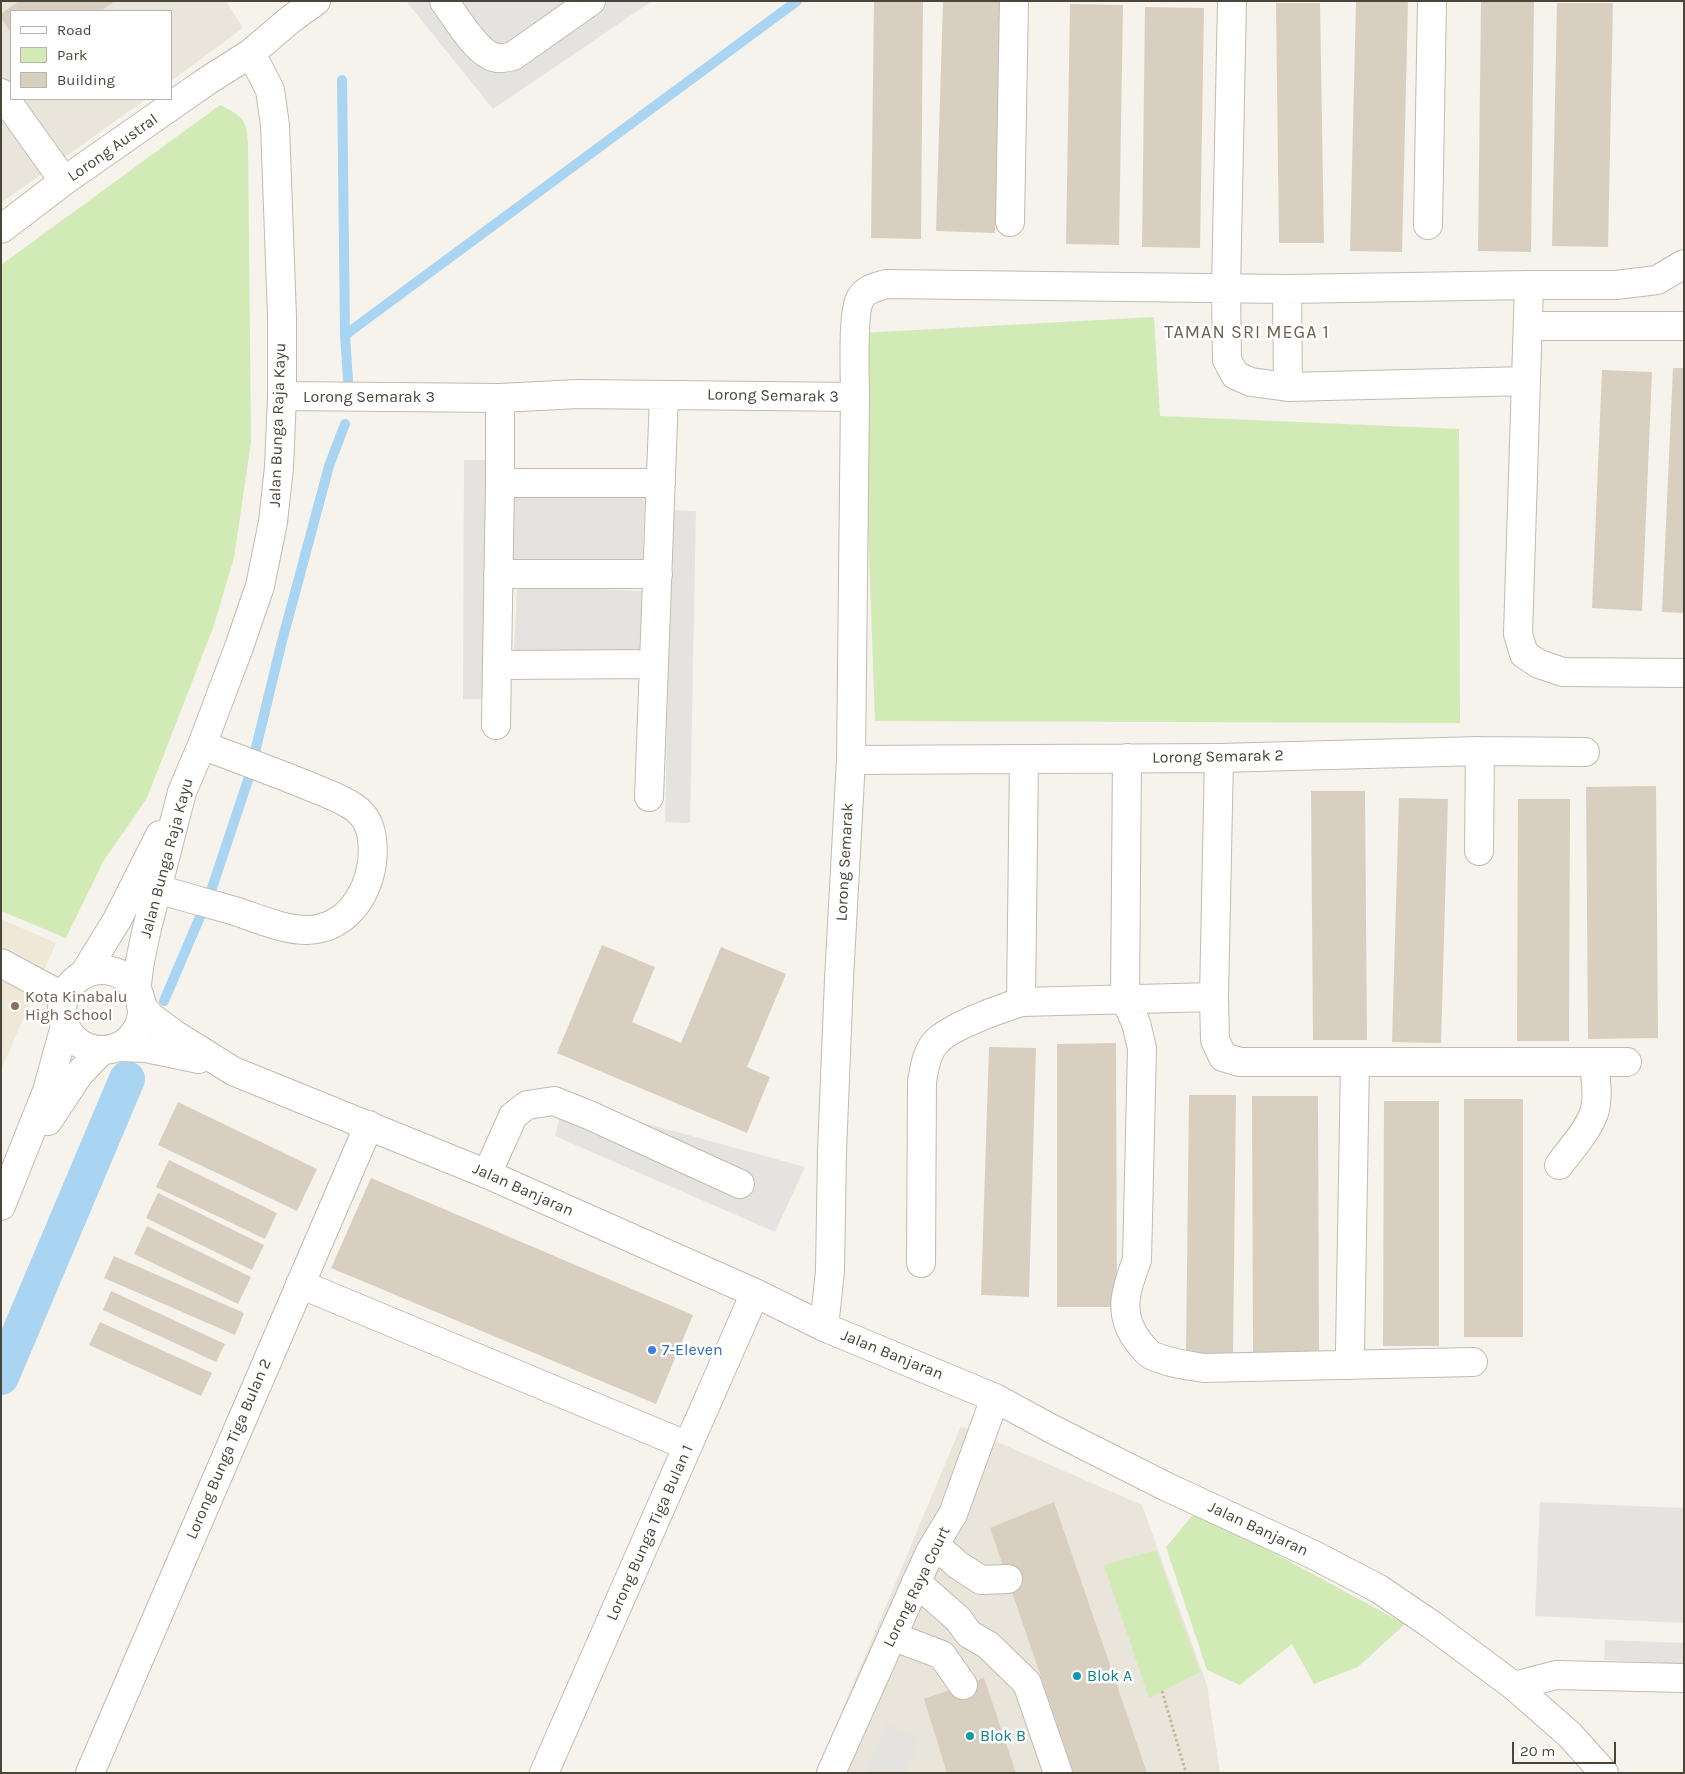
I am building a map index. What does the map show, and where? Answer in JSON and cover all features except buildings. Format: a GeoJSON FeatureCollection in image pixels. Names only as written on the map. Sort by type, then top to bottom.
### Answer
{"type":"FeatureCollection","features":[{"type":"Feature","properties":{"kind":"street","name":"Lorong Austral"},"geometry":{"type":"LineString","coordinates":[[1,229],[64,181],[207,81],[251,53],[286,10],[316,1]]}},
{"type":"Feature","properties":{"kind":"street"},"geometry":{"type":"LineString","coordinates":[[444,1],[464,29],[486,53],[498,58],[513,56],[590,1]]}},
{"type":"Feature","properties":{"kind":"street"},"geometry":{"type":"LineString","coordinates":[[1010,222],[1014,1]]}},
{"type":"Feature","properties":{"kind":"street"},"geometry":{"type":"LineString","coordinates":[[1232,1],[1226,289],[1227,360],[1235,375],[1251,382],[1288,387],[1526,381]]}},
{"type":"Feature","properties":{"kind":"street"},"geometry":{"type":"LineString","coordinates":[[1428,224],[1432,1]]}},
{"type":"Feature","properties":{"kind":"street","name":"Jalan Bunga Raja Kayu"},"geometry":{"type":"LineString","coordinates":[[139,998],[140,961],[182,792],[202,745],[260,586],[273,522],[279,467],[282,396],[275,124],[270,90],[251,53]]}},
{"type":"Feature","properties":{"kind":"street"},"geometry":{"type":"LineString","coordinates":[[1,93],[64,181]]}},
{"type":"Feature","properties":{"kind":"street","name":"Lorong Semarak 3"},"geometry":{"type":"LineString","coordinates":[[282,396],[500,398],[578,394],[855,397],[856,314],[860,298],[871,288],[886,284],[1226,289],[1616,285],[1657,280],[1684,264]]}},
{"type":"Feature","properties":{"kind":"street"},"geometry":{"type":"LineString","coordinates":[[1529,285],[1518,634],[1524,654],[1539,664],[1563,672],[1684,673]]}},
{"type":"Feature","properties":{"kind":"street"},"geometry":{"type":"LineString","coordinates":[[1287,289],[1288,387]]}},
{"type":"Feature","properties":{"kind":"street"},"geometry":{"type":"LineString","coordinates":[[1528,326],[1684,326]]}},
{"type":"Feature","properties":{"kind":"street"},"geometry":{"type":"LineString","coordinates":[[650,797],[664,395]]}},
{"type":"Feature","properties":{"kind":"street","name":"Lorong Semarak"},"geometry":{"type":"LineString","coordinates":[[824,1327],[830,1271],[832,1152],[839,979],[851,760],[855,397]]}},
{"type":"Feature","properties":{"kind":"street"},"geometry":{"type":"LineString","coordinates":[[496,725],[500,398]]}},
{"type":"Feature","properties":{"kind":"street"},"geometry":{"type":"LineString","coordinates":[[500,483],[661,483]]}},
{"type":"Feature","properties":{"kind":"street"},"geometry":{"type":"LineString","coordinates":[[498,574],[658,574]]}},
{"type":"Feature","properties":{"kind":"street"},"geometry":{"type":"LineString","coordinates":[[497,665],[654,664]]}},
{"type":"Feature","properties":{"kind":"street"},"geometry":{"type":"LineString","coordinates":[[158,889],[281,926],[307,930],[332,925],[351,912],[363,895],[370,874],[373,851],[371,827],[356,808],[334,796],[202,745]]}},
{"type":"Feature","properties":{"kind":"street"},"geometry":{"type":"LineString","coordinates":[[1479,851],[1480,751]]}},
{"type":"Feature","properties":{"kind":"street","name":"Lorong Semarak 2"},"geometry":{"type":"LineString","coordinates":[[851,760],[1219,758],[1480,751],[1585,752]]}},
{"type":"Feature","properties":{"kind":"street"},"geometry":{"type":"LineString","coordinates":[[1127,758],[1125,999],[1136,1023],[1142,1048],[1137,1260],[1128,1285],[1124,1310],[1133,1334],[1149,1354],[1175,1364],[1204,1368],[1473,1362]]}},
{"type":"Feature","properties":{"kind":"street"},"geometry":{"type":"LineString","coordinates":[[1219,758],[1214,997],[1216,1040],[1223,1057],[1240,1062],[1627,1062]]}},
{"type":"Feature","properties":{"kind":"street"},"geometry":{"type":"LineString","coordinates":[[1021,1002],[1024,759]]}},
{"type":"Feature","properties":{"kind":"street"},"geometry":{"type":"LineString","coordinates":[[84,974],[117,920],[182,792]]}},
{"type":"Feature","properties":{"kind":"street"},"geometry":{"type":"LineString","coordinates":[[1,963],[64,997]]}},
{"type":"Feature","properties":{"kind":"street"},"geometry":{"type":"LineString","coordinates":[[6,1195],[63,1097],[80,1074],[110,1048],[128,1040],[136,1030],[141,1018],[139,998],[129,981],[119,974],[108,971],[96,970],[84,974],[68,988],[62,1007],[66,1026],[71,1036],[80,1043],[90,1048],[110,1048],[146,1048],[166,1051],[191,1056],[233,1071]]}},
{"type":"Feature","properties":{"kind":"street"},"geometry":{"type":"LineString","coordinates":[[920,1263],[922,1081],[927,1057],[937,1041],[952,1031],[997,1010],[1021,1002],[1214,997]]}},
{"type":"Feature","properties":{"kind":"street","name":"Jalan Banjaran"},"geometry":{"type":"LineString","coordinates":[[139,998],[151,1017],[174,1034],[233,1071],[487,1174],[755,1292],[824,1327],[995,1398],[1114,1460],[1314,1554],[1379,1590],[1432,1625],[1514,1686],[1570,1735],[1604,1773]]}},
{"type":"Feature","properties":{"kind":"street"},"geometry":{"type":"LineString","coordinates":[[6,1195],[47,1091],[66,1026]]}},
{"type":"Feature","properties":{"kind":"street"},"geometry":{"type":"LineString","coordinates":[[1351,1364],[1355,1062]]}},
{"type":"Feature","properties":{"kind":"street"},"geometry":{"type":"LineString","coordinates":[[1559,1165],[1583,1133],[1594,1112],[1596,1081],[1593,1062]]}},
{"type":"Feature","properties":{"kind":"street"},"geometry":{"type":"LineString","coordinates":[[487,1174],[513,1116],[527,1105],[554,1102],[589,1115],[740,1184]]}},
{"type":"Feature","properties":{"kind":"street","name":"Lorong Bunga Tiga Bulan 2"},"geometry":{"type":"LineString","coordinates":[[90,1773],[369,1125]]}},
{"type":"Feature","properties":{"kind":"street"},"geometry":{"type":"LineString","coordinates":[[300,1284],[688,1446]]}},
{"type":"Feature","properties":{"kind":"street","name":"Lorong Bunga Tiga Bulan 1"},"geometry":{"type":"LineString","coordinates":[[544,1773],[755,1292]]}},
{"type":"Feature","properties":{"kind":"street","name":"Lorong Raya Court"},"geometry":{"type":"LineString","coordinates":[[831,1773],[916,1582],[934,1545],[953,1514],[995,1398]]}},
{"type":"Feature","properties":{"kind":"street"},"geometry":{"type":"LineString","coordinates":[[934,1545],[958,1565],[982,1580],[1008,1579]]}},
{"type":"Feature","properties":{"kind":"street"},"geometry":{"type":"LineString","coordinates":[[916,1582],[958,1619],[969,1634],[988,1646],[1027,1683],[1058,1773]]}},
{"type":"Feature","properties":{"kind":"street"},"geometry":{"type":"LineString","coordinates":[[892,1636],[942,1656],[963,1685]]}},
{"type":"Feature","properties":{"kind":"street"},"geometry":{"type":"LineString","coordinates":[[1514,1686],[1556,1675],[1684,1678]]}},
{"type":"Feature","properties":{"kind":"path"},"geometry":{"type":"LineString","coordinates":[[1162,1691],[1186,1773]]}},
{"type":"Feature","properties":{"kind":"shaded area"},"geometry":{"type":"Polygon","coordinates":[[[1,1],[226,1],[243,28],[172,80],[172,10],[10,10],[10,100],[145,100],[1,203],[1,1]]]}},
{"type":"Feature","properties":{"kind":"shaded area"},"geometry":{"type":"Polygon","coordinates":[[[406,1],[652,1],[493,109],[406,1]]]}},
{"type":"Feature","properties":{"kind":"shaded area"},"geometry":{"type":"Polygon","coordinates":[[[464,460],[487,460],[485,699],[463,699],[464,460]]]}},
{"type":"Feature","properties":{"kind":"shaded area"},"geometry":{"type":"Polygon","coordinates":[[[514,487],[645,491],[642,572],[511,567],[514,487]]]}},
{"type":"Feature","properties":{"kind":"shaded area"},"geometry":{"type":"Polygon","coordinates":[[[671,510],[696,511],[690,823],[665,822],[671,510]]]}},
{"type":"Feature","properties":{"kind":"shaded area"},"geometry":{"type":"Polygon","coordinates":[[[517,586],[642,591],[640,655],[514,650],[517,586]]]}},
{"type":"Feature","properties":{"kind":"shaded area","name":"Kota Kinabalu High School"},"geometry":{"type":"Polygon","coordinates":[[[1,919],[56,943],[1,1070],[1,919]]]}},
{"type":"Feature","properties":{"kind":"shaded area"},"geometry":{"type":"Polygon","coordinates":[[[564,1101],[805,1167],[775,1232],[555,1136],[564,1101]]]}},
{"type":"Feature","properties":{"kind":"shaded area"},"geometry":{"type":"Polygon","coordinates":[[[961,1426],[1142,1505],[1207,1685],[1220,1773],[816,1773],[961,1426]]]}},
{"type":"Feature","properties":{"kind":"shaded area"},"geometry":{"type":"Polygon","coordinates":[[[1540,1502],[1684,1508],[1684,1623],[1535,1616],[1540,1502]]]}},
{"type":"Feature","properties":{"kind":"shaded area"},"geometry":{"type":"Polygon","coordinates":[[[1605,1640],[1684,1643],[1684,1664],[1604,1660],[1605,1640]]]}},
{"type":"Feature","properties":{"kind":"shaded area"},"geometry":{"type":"Polygon","coordinates":[[[887,1723],[920,1739],[906,1773],[865,1773],[887,1723]]]}},
{"type":"Feature","properties":{"kind":"green space"},"geometry":{"type":"Polygon","coordinates":[[[220,105],[234,112],[242,119],[245,124],[248,144],[251,442],[234,558],[213,628],[147,798],[103,862],[66,938],[1,911],[1,265],[220,105]]]}},
{"type":"Feature","properties":{"kind":"green space"},"geometry":{"type":"Polygon","coordinates":[[[1154,317],[1160,416],[1459,429],[1460,723],[875,721],[861,333],[1154,317]]]}},
{"type":"Feature","properties":{"kind":"green space"},"geometry":{"type":"Polygon","coordinates":[[[1196,1511],[1405,1624],[1358,1667],[1314,1684],[1292,1644],[1240,1685],[1207,1670],[1166,1547],[1196,1511]]]}},
{"type":"Feature","properties":{"kind":"green space"},"geometry":{"type":"Polygon","coordinates":[[[1156,1550],[1200,1672],[1149,1698],[1104,1565],[1156,1550]]]}},
{"type":"Feature","properties":{"kind":"waterway"},"geometry":{"type":"LineString","coordinates":[[345,335],[797,1]]}},
{"type":"Feature","properties":{"kind":"waterway"},"geometry":{"type":"LineString","coordinates":[[342,80],[345,335],[348,380]]}},
{"type":"Feature","properties":{"kind":"waterway"},"geometry":{"type":"LineString","coordinates":[[164,1001],[211,891],[249,777],[281,645],[329,466],[345,424]]}},
{"type":"Feature","properties":{"kind":"waterway"},"geometry":{"type":"LineString","coordinates":[[127,1079],[132,1068]]}},
{"type":"Feature","properties":{"kind":"waterway"},"geometry":{"type":"LineString","coordinates":[[1,1377],[127,1079]]}},
{"type":"Feature","properties":{"kind":"place","name":"Kota Kinabalu High School"},"geometry":{"type":"Point","coordinates":[15,1006]}},
{"type":"Feature","properties":{"kind":"place","name":"7-Eleven"},"geometry":{"type":"Point","coordinates":[652,1350]}},
{"type":"Feature","properties":{"kind":"place","name":"Blok A"},"geometry":{"type":"Point","coordinates":[1077,1676]}},
{"type":"Feature","properties":{"kind":"place","name":"Blok B"},"geometry":{"type":"Point","coordinates":[970,1736]}},
{"type":"Feature","properties":{"kind":"district","name":"TAMAN SRI MEGA 1"},"geometry":{"type":"Point","coordinates":[1247,333]}}]}
